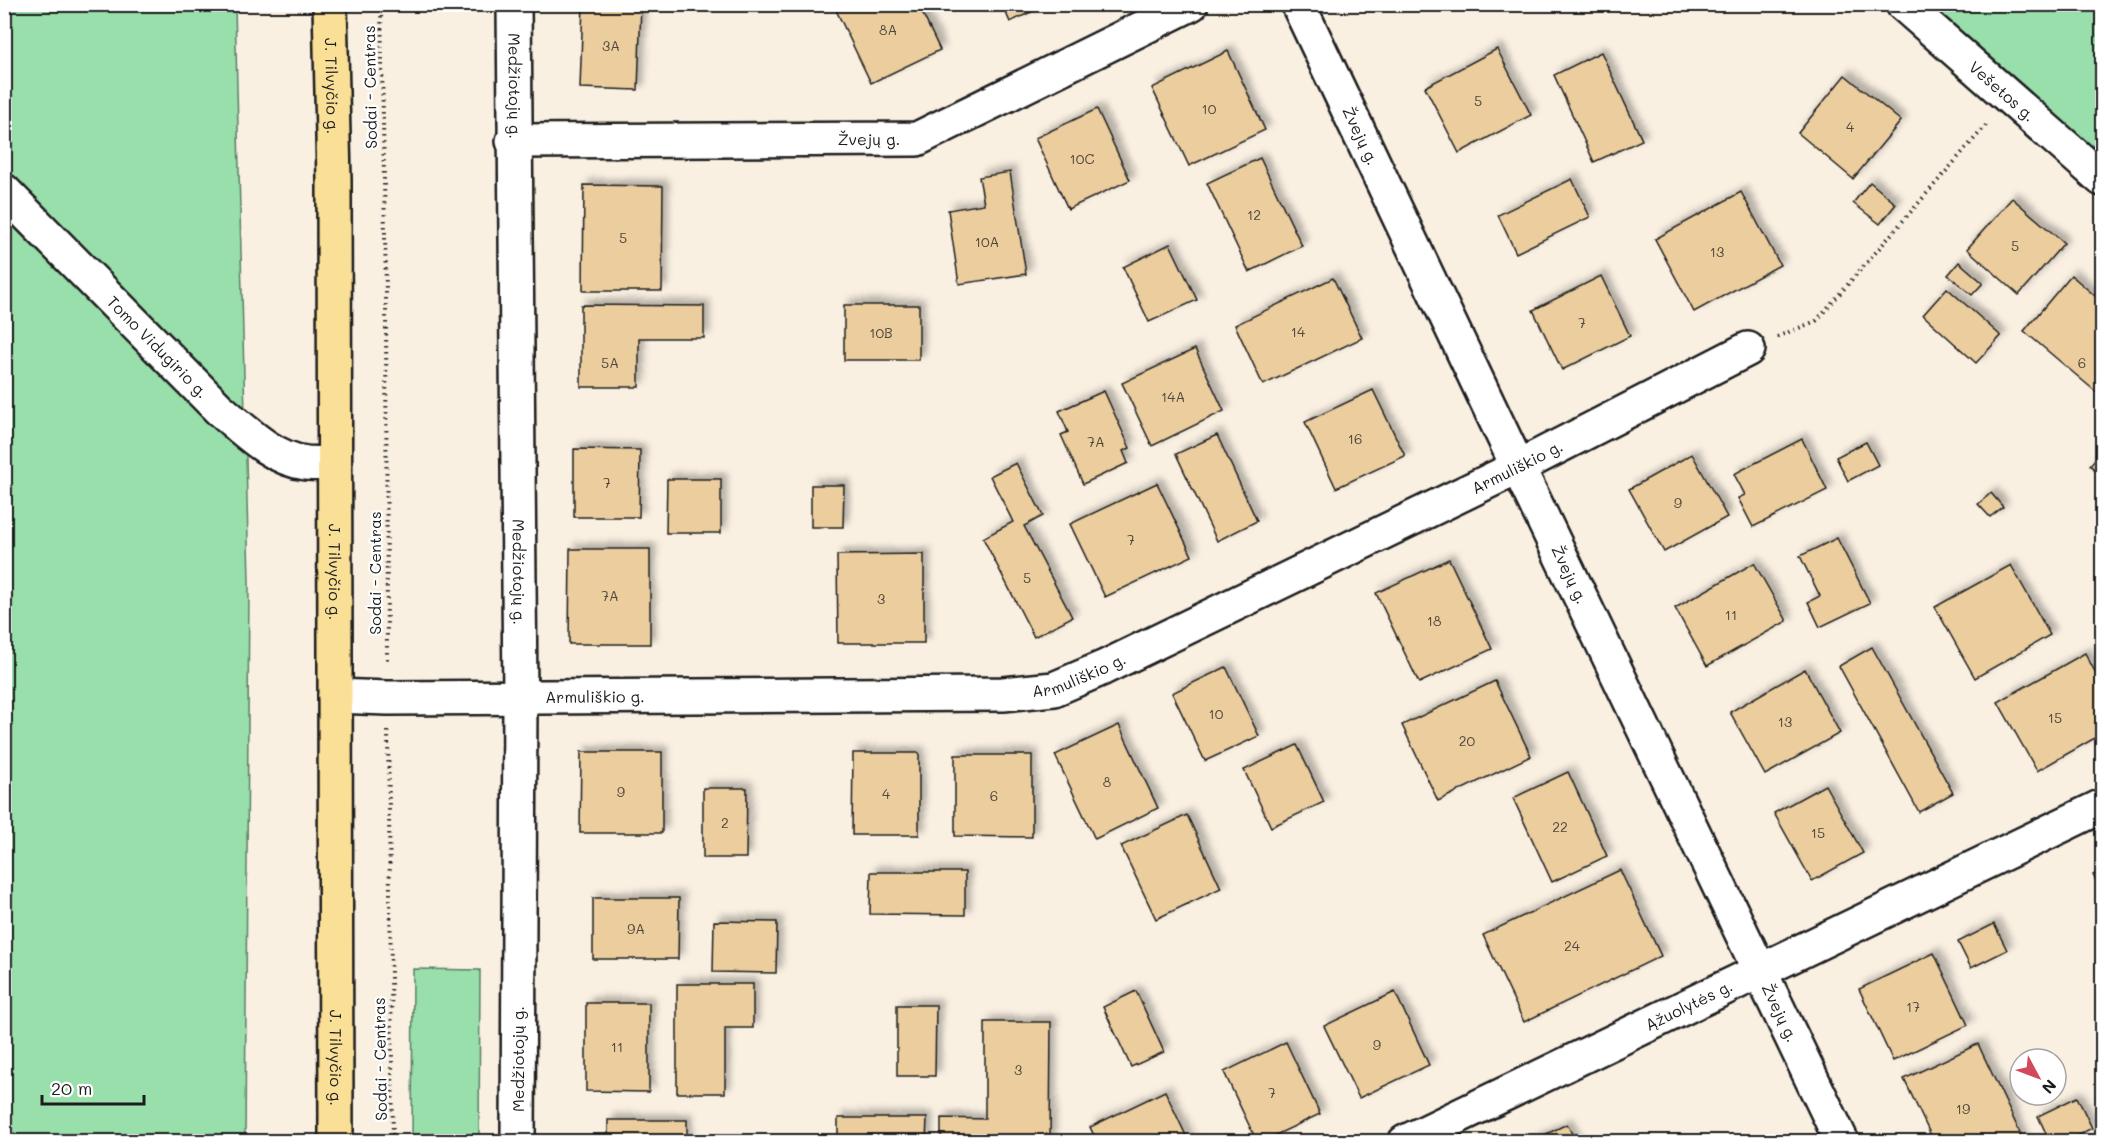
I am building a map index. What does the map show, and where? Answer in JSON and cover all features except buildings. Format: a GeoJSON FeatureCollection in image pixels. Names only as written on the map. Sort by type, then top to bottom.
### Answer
{"type":"FeatureCollection","features":[{"type":"Feature","properties":{"kind":"main road","name":"J. Tilvyčio g."},"geometry":{"type":"LineString","coordinates":[[330,4],[334,180],[336,1142]]}},
{"type":"Feature","properties":{"kind":"street","name":"Medžiotojų g."},"geometry":{"type":"LineString","coordinates":[[513,4],[520,697],[518,1142]]}},
{"type":"Feature","properties":{"kind":"street","name":"Žvejų g."},"geometry":{"type":"LineString","coordinates":[[513,141],[917,139],[1191,4]]}},
{"type":"Feature","properties":{"kind":"street","name":"Žvejų g."},"geometry":{"type":"LineString","coordinates":[[1298,4],[1842,1142]]}},
{"type":"Feature","properties":{"kind":"street","name":"Vešetos g."},"geometry":{"type":"LineString","coordinates":[[1903,4],[2103,179]]}},
{"type":"Feature","properties":{"kind":"street","name":"Tomo Vidugirio g."},"geometry":{"type":"LineString","coordinates":[[4,191],[219,409],[254,438],[282,456],[304,463],[334,464]]}},
{"type":"Feature","properties":{"kind":"street","name":"Armuliškio g."},"geometry":{"type":"LineString","coordinates":[[335,696],[387,698],[1003,694],[1054,689],[1103,668],[1518,467],[1748,349]]}},
{"type":"Feature","properties":{"kind":"street","name":"Ąžuolytės g."},"geometry":{"type":"LineString","coordinates":[[1405,1142],[2103,806]]}},
{"type":"Feature","properties":{"kind":"path","name":"Sodai - Centras"},"geometry":{"type":"LineString","coordinates":[[381,4],[386,305],[387,698],[393,1142]]}},
{"type":"Feature","properties":{"kind":"path"},"geometry":{"type":"LineString","coordinates":[[1748,349],[1816,321],[2010,98]]}},
{"type":"Feature","properties":{"kind":"green space"},"geometry":{"type":"Polygon","coordinates":[[[5,5],[235,5],[249,582],[245,1141],[5,1142],[5,5]]]}},
{"type":"Feature","properties":{"kind":"green space"},"geometry":{"type":"Polygon","coordinates":[[[1923,5],[2102,5],[2102,162],[1923,5]]]}},
{"type":"Feature","properties":{"kind":"green space"},"geometry":{"type":"Polygon","coordinates":[[[413,969],[480,970],[479,1141],[412,1141],[413,969]]]}}]}
